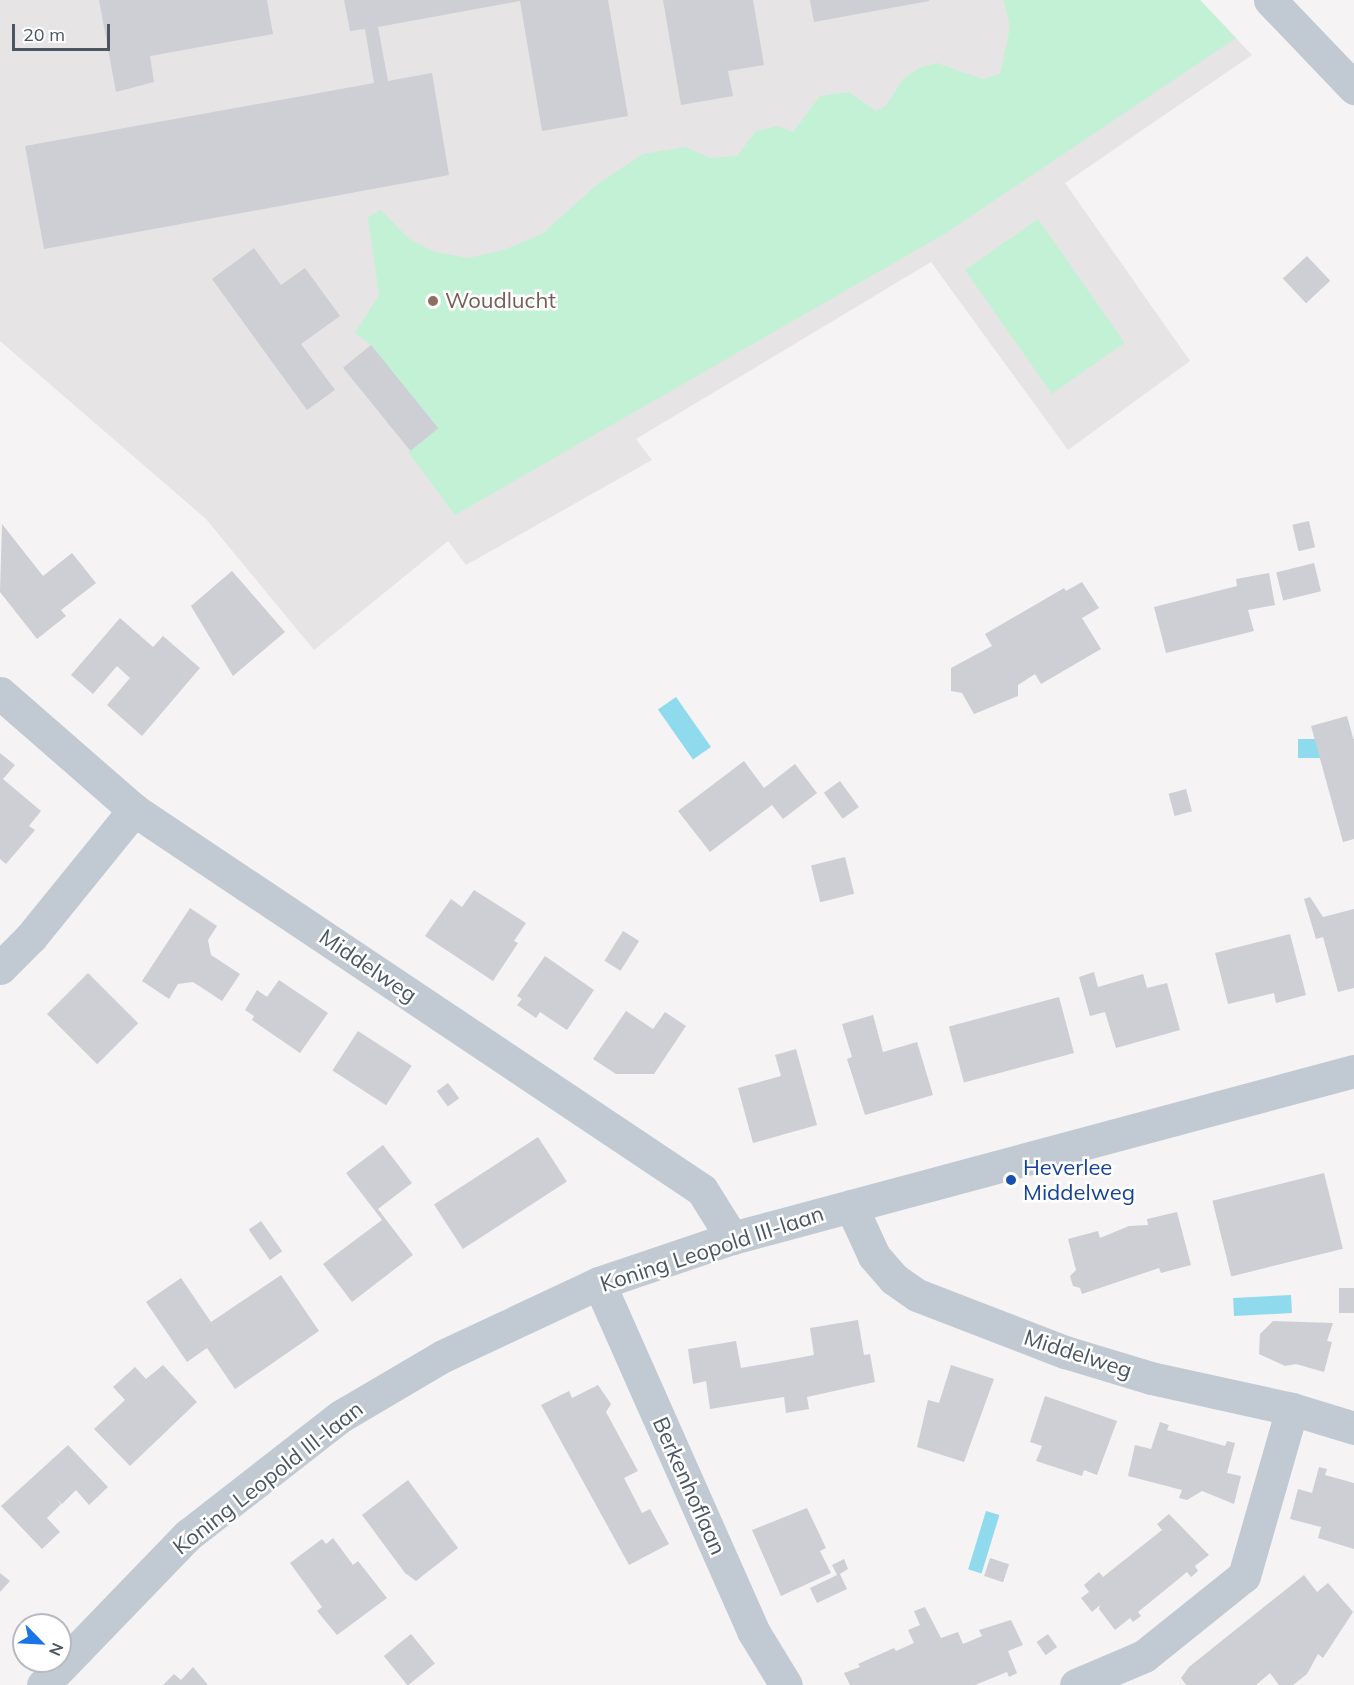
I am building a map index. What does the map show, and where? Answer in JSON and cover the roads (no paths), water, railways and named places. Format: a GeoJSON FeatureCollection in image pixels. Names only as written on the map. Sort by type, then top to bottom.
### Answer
{"type":"FeatureCollection","features":[{"type":"Feature","properties":{"kind":"street"},"geometry":{"type":"LineString","coordinates":[[1270,0],[1354,87]]}},
{"type":"Feature","properties":{"kind":"street","name":"Middelweg"},"geometry":{"type":"LineString","coordinates":[[0,693],[134,810],[702,1190],[732,1238]]}},
{"type":"Feature","properties":{"kind":"street"},"geometry":{"type":"LineString","coordinates":[[0,968],[31,937],[134,810]]}},
{"type":"Feature","properties":{"kind":"street","name":"Koning Leopold III-laan"},"geometry":{"type":"LineString","coordinates":[[43,1685],[188,1535],[341,1416],[443,1356],[599,1283],[732,1238],[1354,1071]]}},
{"type":"Feature","properties":{"kind":"street","name":"Middelweg"},"geometry":{"type":"LineString","coordinates":[[851,1206],[873,1256],[894,1279],[917,1295],[1065,1352],[1151,1378],[1292,1409],[1354,1428]]}},
{"type":"Feature","properties":{"kind":"street","name":"Berkenhoflaan"},"geometry":{"type":"LineString","coordinates":[[599,1283],[753,1631],[786,1685]]}},
{"type":"Feature","properties":{"kind":"street"},"geometry":{"type":"LineString","coordinates":[[1076,1685],[1144,1656],[1244,1576],[1292,1409]]}},
{"type":"Feature","properties":{"kind":"water"},"geometry":{"type":"Polygon","coordinates":[[[676,697],[711,747],[693,760],[658,710],[676,697]]]}},
{"type":"Feature","properties":{"kind":"water"},"geometry":{"type":"Polygon","coordinates":[[[1298,739],[1354,739],[1354,758],[1298,758],[1298,739]]]}},
{"type":"Feature","properties":{"kind":"water"},"geometry":{"type":"Polygon","coordinates":[[[1291,1295],[1292,1313],[1234,1316],[1233,1298],[1291,1295]]]}},
{"type":"Feature","properties":{"kind":"water"},"geometry":{"type":"Polygon","coordinates":[[[986,1511],[999,1515],[982,1573],[968,1569],[986,1511]]]}},
{"type":"Feature","properties":{"kind":"place","name":"Woudlucht"},"geometry":{"type":"Point","coordinates":[433,301]}},
{"type":"Feature","properties":{"kind":"place","name":"Heverlee Middelweg"},"geometry":{"type":"Point","coordinates":[1011,1180]}}]}
